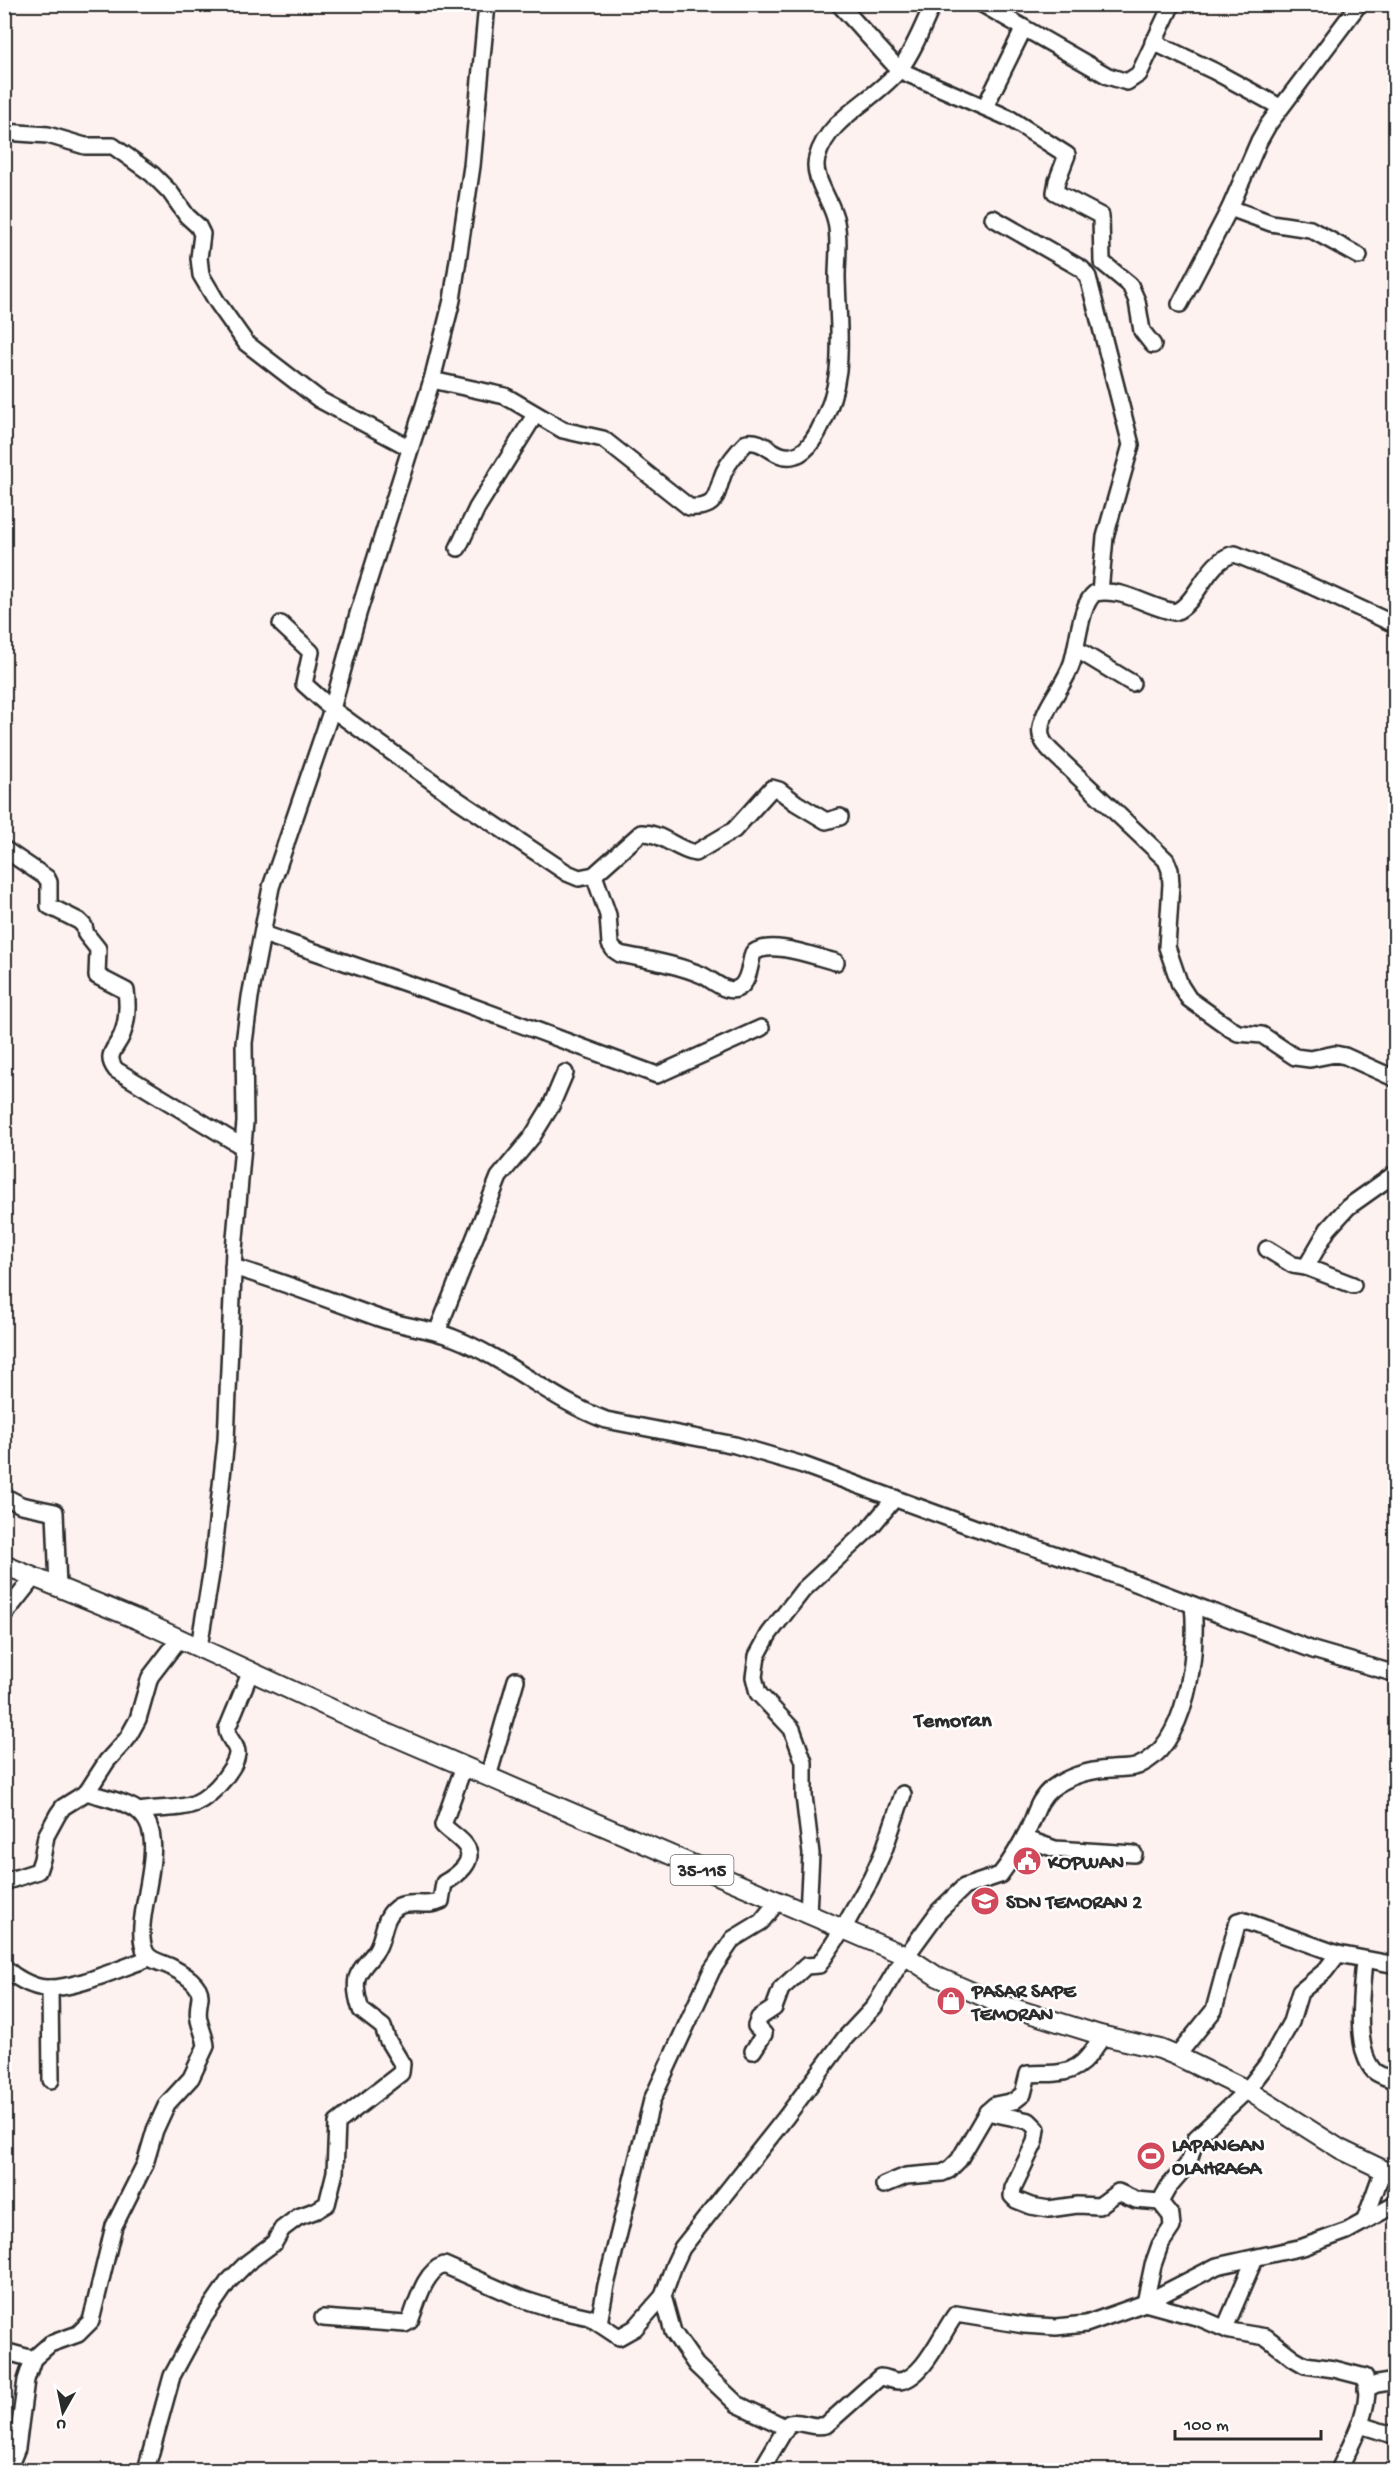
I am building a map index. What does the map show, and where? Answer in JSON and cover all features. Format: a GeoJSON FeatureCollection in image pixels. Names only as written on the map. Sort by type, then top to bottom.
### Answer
{"type":"FeatureCollection","features":[{"type":"Feature","properties":{"kind":"main road","name":"35-115"},"geometry":{"type":"LineString","coordinates":[[4,1565],[180,1638],[464,1767],[906,1956],[938,1977],[1000,2004],[1102,2036],[1160,2049],[1177,2056],[1247,2090],[1340,2149],[1389,2173]]}},
{"type":"Feature","properties":{"kind":"street"},"geometry":{"type":"LineString","coordinates":[[199,1647],[211,1579],[226,1440],[233,1267],[245,1113],[244,1043],[271,887],[332,710],[357,614],[432,380],[452,300],[472,166],[487,4]]}},
{"type":"Feature","properties":{"kind":"street"},"geometry":{"type":"LineString","coordinates":[[839,4],[899,70],[1009,118],[1066,155],[1055,192],[1101,216],[1102,262],[1130,285],[1137,301],[1142,331],[1153,345]]}},
{"type":"Feature","properties":{"kind":"street"},"geometry":{"type":"LineString","coordinates":[[432,380],[505,396],[563,430],[603,439],[689,507],[707,506],[714,501],[729,464],[747,442],[762,443],[781,455],[792,456],[807,449],[826,416],[840,370],[838,236],[833,209],[820,179],[816,161],[820,149],[836,126],[899,70],[933,4]]}},
{"type":"Feature","properties":{"kind":"street"},"geometry":{"type":"LineString","coordinates":[[982,4],[1108,76],[1127,82],[1139,74],[1172,4]]}},
{"type":"Feature","properties":{"kind":"street"},"geometry":{"type":"LineString","coordinates":[[1180,304],[1230,208],[1259,141],[1280,107],[1359,4]]}},
{"type":"Feature","properties":{"kind":"street"},"geometry":{"type":"LineString","coordinates":[[985,107],[1024,28]]}},
{"type":"Feature","properties":{"kind":"street"},"geometry":{"type":"LineString","coordinates":[[1153,42],[1280,107]]}},
{"type":"Feature","properties":{"kind":"street"},"geometry":{"type":"LineString","coordinates":[[4,132],[48,135],[85,146],[113,146],[152,174],[198,226],[202,234],[199,258],[201,274],[216,302],[246,343],[320,400],[410,448]]}},
{"type":"Feature","properties":{"kind":"street"},"geometry":{"type":"LineString","coordinates":[[1230,208],[1271,223],[1310,229],[1359,256]]}},
{"type":"Feature","properties":{"kind":"street"},"geometry":{"type":"LineString","coordinates":[[993,218],[1082,269],[1088,277],[1131,445],[1105,537],[1100,592]]}},
{"type":"Feature","properties":{"kind":"street"},"geometry":{"type":"LineString","coordinates":[[458,548],[477,508],[535,415]]}},
{"type":"Feature","properties":{"kind":"street"},"geometry":{"type":"LineString","coordinates":[[1395,625],[1296,579],[1235,554],[1229,555],[1217,564],[1184,606],[1175,612],[1161,610],[1117,594],[1100,592],[1092,595],[1086,606],[1067,676],[1041,726],[1041,738],[1052,752],[1166,860],[1171,885],[1167,947],[1180,985],[1189,999],[1230,1029],[1238,1033],[1262,1035],[1295,1057],[1310,1059],[1335,1054],[1345,1056],[1395,1079]]}},
{"type":"Feature","properties":{"kind":"street"},"geometry":{"type":"LineString","coordinates":[[281,624],[311,652],[304,684],[332,710],[458,800],[567,873],[579,878],[594,875],[641,833],[653,832],[682,851],[695,853],[734,830],[772,788],[779,790],[795,803],[826,821],[840,817]]}},
{"type":"Feature","properties":{"kind":"street"},"geometry":{"type":"LineString","coordinates":[[1076,649],[1132,683]]}},
{"type":"Feature","properties":{"kind":"street"},"geometry":{"type":"LineString","coordinates":[[4,849],[47,878],[49,906],[79,921],[98,949],[97,976],[126,991],[128,1004],[122,1035],[110,1054],[111,1063],[116,1070],[243,1147]]}},
{"type":"Feature","properties":{"kind":"street"},"geometry":{"type":"LineString","coordinates":[[594,875],[606,906],[610,944],[620,954],[675,966],[703,976],[726,989],[735,990],[742,986],[748,975],[753,953],[764,947],[785,949],[836,962]]}},
{"type":"Feature","properties":{"kind":"street"},"geometry":{"type":"LineString","coordinates":[[263,934],[452,999],[657,1075],[761,1028]]}},
{"type":"Feature","properties":{"kind":"street"},"geometry":{"type":"LineString","coordinates":[[437,1332],[499,1177],[532,1137],[565,1073]]}},
{"type":"Feature","properties":{"kind":"street"},"geometry":{"type":"LineString","coordinates":[[1306,1268],[1328,1229],[1348,1207],[1395,1173]]}},
{"type":"Feature","properties":{"kind":"street"},"geometry":{"type":"LineString","coordinates":[[1267,1249],[1293,1265],[1353,1285]]}},
{"type":"Feature","properties":{"kind":"street"},"geometry":{"type":"LineString","coordinates":[[233,1267],[331,1299],[382,1319],[437,1332],[490,1355],[591,1415],[624,1424],[735,1445],[803,1465],[973,1527],[1093,1567],[1313,1650],[1395,1674]]}},
{"type":"Feature","properties":{"kind":"street"},"geometry":{"type":"LineString","coordinates":[[4,1496],[21,1505],[55,1512],[58,1587]]}},
{"type":"Feature","properties":{"kind":"street"},"geometry":{"type":"LineString","coordinates":[[808,1913],[811,1854],[804,1796],[804,1762],[792,1729],[758,1693],[754,1677],[757,1656],[769,1634],[803,1590],[869,1529],[895,1498]]}},
{"type":"Feature","properties":{"kind":"street"},"geometry":{"type":"LineString","coordinates":[[4,1615],[34,1577]]}},
{"type":"Feature","properties":{"kind":"street"},"geometry":{"type":"LineString","coordinates":[[323,2318],[405,2325],[410,2321],[424,2285],[435,2269],[444,2265],[522,2299],[589,2317],[619,2337],[625,2336],[635,2328],[663,2296],[682,2248],[753,2160],[845,2038],[874,2007],[926,1926],[950,1899],[970,1884],[1000,1875],[1024,1838],[1041,1799],[1056,1786],[1089,1772],[1139,1766],[1164,1745],[1176,1724],[1186,1695],[1195,1631],[1193,1605]]}},
{"type":"Feature","properties":{"kind":"street"},"geometry":{"type":"LineString","coordinates":[[4,1882],[38,1871],[46,1836],[58,1814],[63,1807],[87,1792],[107,1761],[134,1728],[150,1677],[180,1638]]}},
{"type":"Feature","properties":{"kind":"street"},"geometry":{"type":"LineString","coordinates":[[87,1792],[139,1811],[192,1806],[202,1801],[234,1764],[237,1748],[227,1735],[227,1729],[251,1671]]}},
{"type":"Feature","properties":{"kind":"street"},"geometry":{"type":"LineString","coordinates":[[488,1777],[516,1680]]}},
{"type":"Feature","properties":{"kind":"street"},"geometry":{"type":"LineString","coordinates":[[146,2470],[172,2376],[204,2317],[228,2282],[247,2263],[274,2243],[282,2229],[298,2217],[327,2204],[336,2162],[337,2123],[401,2073],[402,2064],[387,2039],[383,2026],[362,2010],[357,1981],[362,1967],[378,1948],[385,1923],[395,1910],[408,1904],[426,1905],[441,1902],[444,1883],[460,1872],[468,1860],[469,1851],[466,1845],[443,1825],[464,1767]]}},
{"type":"Feature","properties":{"kind":"street"},"geometry":{"type":"LineString","coordinates":[[753,2051],[764,2034],[756,2026],[759,2018],[774,2008],[781,1989],[806,1966],[819,1965],[862,1898],[884,1850],[903,1794]]}},
{"type":"Feature","properties":{"kind":"street"},"geometry":{"type":"LineString","coordinates":[[8,2470],[17,2448],[26,2380],[33,2359],[50,2344],[78,2334],[91,2321],[114,2226],[145,2164],[155,2130],[167,2104],[191,2078],[205,2052],[205,2035],[198,2018],[200,1994],[198,1987],[173,1968],[150,1958],[145,1952],[141,1933],[151,1868],[151,1841],[147,1823],[139,1811]]}},
{"type":"Feature","properties":{"kind":"street"},"geometry":{"type":"LineString","coordinates":[[1024,1838],[1055,1849],[1134,1854]]}},
{"type":"Feature","properties":{"kind":"street"},"geometry":{"type":"LineString","coordinates":[[599,2323],[606,2285],[652,2100],[712,1970],[733,1939],[761,1922],[778,1901]]}},
{"type":"Feature","properties":{"kind":"street"},"geometry":{"type":"LineString","coordinates":[[1177,2056],[1214,2010],[1238,1921],[1242,1920],[1338,1954],[1395,1965]]}},
{"type":"Feature","properties":{"kind":"street"},"geometry":{"type":"LineString","coordinates":[[1160,2202],[1169,2186],[1188,2164],[1196,2138],[1247,2090],[1276,2051],[1291,2022],[1300,1992],[1325,1971],[1338,1954]]}},
{"type":"Feature","properties":{"kind":"street"},"geometry":{"type":"LineString","coordinates":[[4,1966],[14,1976],[32,1984],[50,1988],[82,1981],[150,1958]]}},
{"type":"Feature","properties":{"kind":"street"},"geometry":{"type":"LineString","coordinates":[[1364,1960],[1360,2007],[1364,2052],[1377,2074],[1395,2081]]}},
{"type":"Feature","properties":{"kind":"street"},"geometry":{"type":"LineString","coordinates":[[50,1988],[51,2080]]}},
{"type":"Feature","properties":{"kind":"street"},"geometry":{"type":"LineString","coordinates":[[884,2185],[906,2176],[942,2173],[949,2170],[966,2150],[987,2112],[995,2105],[1019,2098],[1025,2090],[1030,2074],[1059,2073],[1081,2065],[1102,2036]]}},
{"type":"Feature","properties":{"kind":"street"},"geometry":{"type":"LineString","coordinates":[[987,2112],[1029,2121],[1037,2129],[1035,2142],[1011,2193],[1016,2200],[1043,2209],[1077,2205],[1095,2206],[1118,2192],[1136,2200],[1160,2202],[1171,2216],[1172,2227],[1160,2245],[1145,2303]]}},
{"type":"Feature","properties":{"kind":"street"},"geometry":{"type":"LineString","coordinates":[[1365,2220],[1389,2173]]}},
{"type":"Feature","properties":{"kind":"street"},"geometry":{"type":"LineString","coordinates":[[761,2470],[789,2422],[795,2421],[818,2427],[826,2425],[880,2377],[898,2381],[912,2375],[936,2348],[956,2314],[1024,2325],[1056,2327],[1098,2321],[1145,2303],[1217,2266],[1304,2247],[1347,2231],[1395,2204]]}},
{"type":"Feature","properties":{"kind":"street"},"geometry":{"type":"LineString","coordinates":[[1225,2328],[1255,2258]]}},
{"type":"Feature","properties":{"kind":"street"},"geometry":{"type":"LineString","coordinates":[[663,2296],[673,2331],[700,2370],[737,2404],[785,2427]]}},
{"type":"Feature","properties":{"kind":"street"},"geometry":{"type":"LineString","coordinates":[[1145,2303],[1191,2315],[1225,2328],[1266,2337],[1305,2365],[1363,2375],[1367,2379],[1360,2425],[1338,2470]]}},
{"type":"Feature","properties":{"kind":"street"},"geometry":{"type":"LineString","coordinates":[[4,2351],[33,2359]]}},
{"type":"Feature","properties":{"kind":"street"},"geometry":{"type":"LineString","coordinates":[[1366,2389],[1377,2384],[1395,2381]]}},
{"type":"Feature","properties":{"kind":"street"},"geometry":{"type":"LineString","coordinates":[[1360,2425],[1395,2436]]}},
{"type":"Feature","properties":{"kind":"place","name":"KOPWAN"},"geometry":{"type":"Point","coordinates":[1027,1861]}},
{"type":"Feature","properties":{"kind":"place","name":"SDN TEMORAN 2"},"geometry":{"type":"Point","coordinates":[985,1901]}},
{"type":"Feature","properties":{"kind":"place","name":"PASAR SAPE TEMORAN"},"geometry":{"type":"Point","coordinates":[951,2001]}},
{"type":"Feature","properties":{"kind":"place","name":"LAPANGAN OLAHRAGA"},"geometry":{"type":"Point","coordinates":[1151,2156]}},
{"type":"Feature","properties":{"kind":"district","name":"Temoran"},"geometry":{"type":"Point","coordinates":[953,1718]}}]}
